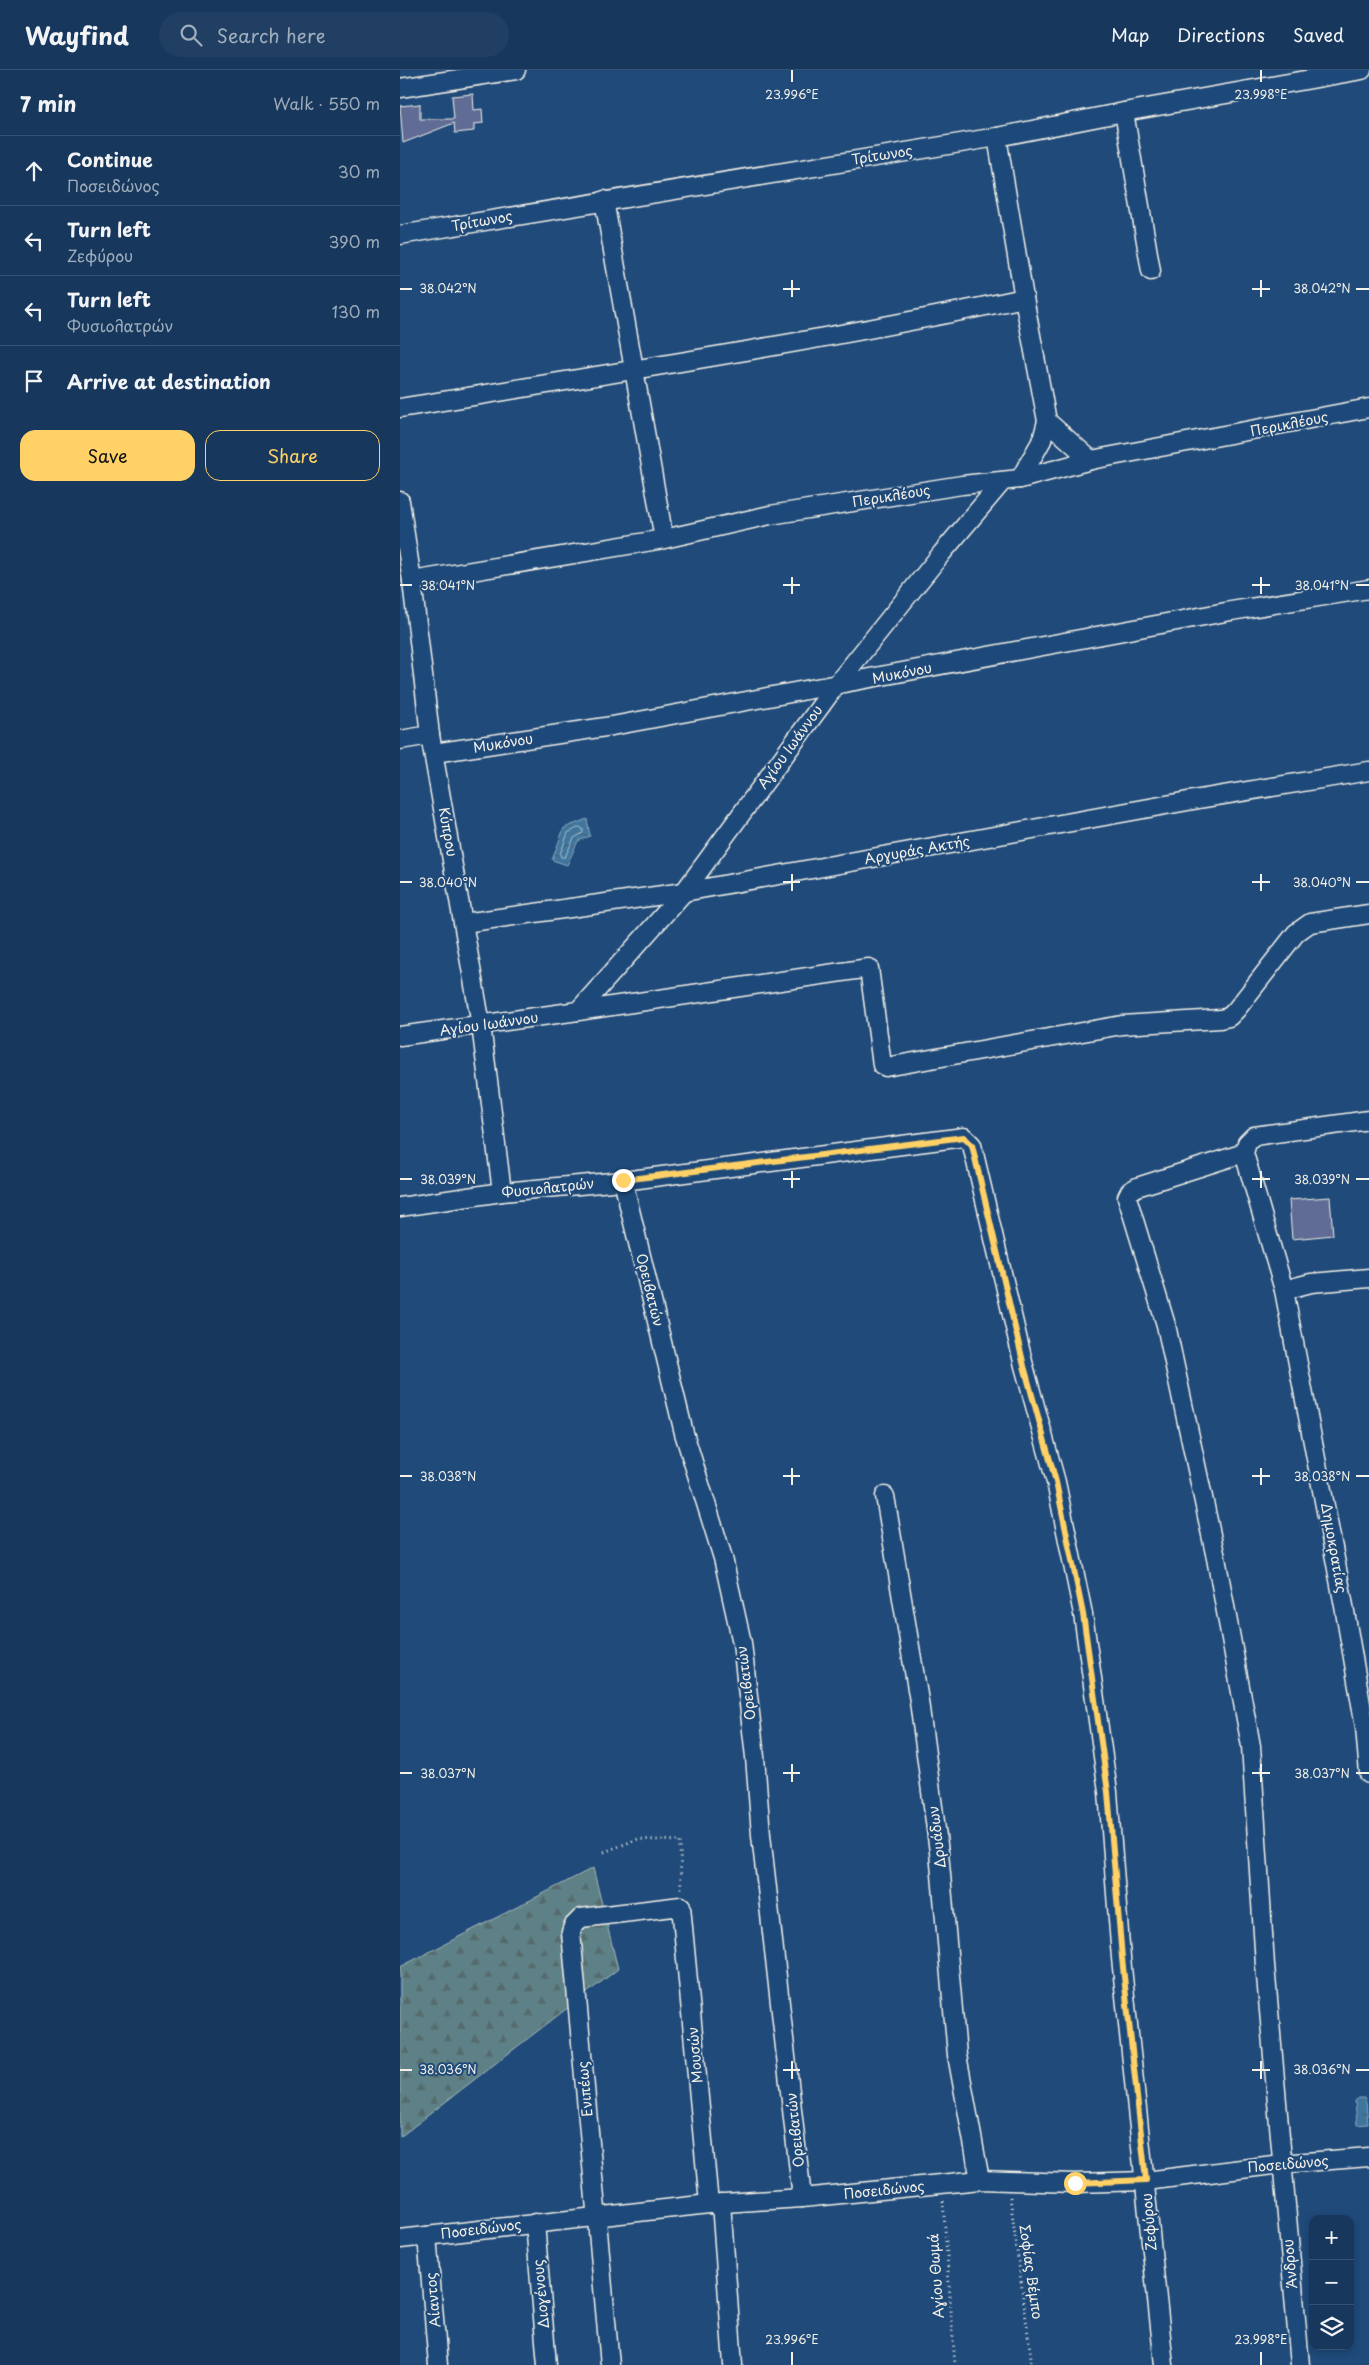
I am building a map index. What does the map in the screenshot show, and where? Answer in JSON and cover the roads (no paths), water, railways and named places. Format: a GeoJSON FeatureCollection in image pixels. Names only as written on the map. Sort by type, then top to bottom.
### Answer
{"type":"FeatureCollection","features":[{"type":"Feature","properties":{"kind":"street"},"geometry":{"type":"LineString","coordinates":[[400,88],[516,70]]}},
{"type":"Feature","properties":{"kind":"street","name":"Τρίτωνος"},"geometry":{"type":"LineString","coordinates":[[400,235],[604,200],[998,137],[1124,112],[1362,70]]}},
{"type":"Feature","properties":{"kind":"street"},"geometry":{"type":"LineString","coordinates":[[1124,112],[1151,271]]}},
{"type":"Feature","properties":{"kind":"street"},"geometry":{"type":"LineString","coordinates":[[998,137],[1024,298],[1047,421],[1042,440],[1020,480]]}},
{"type":"Feature","properties":{"kind":"street"},"geometry":{"type":"LineString","coordinates":[[604,200],[664,539]]}},
{"type":"Feature","properties":{"kind":"street"},"geometry":{"type":"LineString","coordinates":[[400,408],[635,371],[947,315],[1024,298]]}},
{"type":"Feature","properties":{"kind":"street","name":"Περικλέους"},"geometry":{"type":"LineString","coordinates":[[412,581],[664,539],[770,515],[962,484],[1020,480],[1091,460],[1369,408]]}},
{"type":"Feature","properties":{"kind":"street"},"geometry":{"type":"LineString","coordinates":[[1047,421],[1091,460]]}},
{"type":"Feature","properties":{"kind":"street","name":"Αγίου Ιωάννου"},"geometry":{"type":"LineString","coordinates":[[578,1011],[684,892],[836,685],[942,553],[1002,482]]}},
{"type":"Feature","properties":{"kind":"street","name":"Κύπρου"},"geometry":{"type":"LineString","coordinates":[[400,501],[412,581],[430,735],[481,1025],[502,1192]]}},
{"type":"Feature","properties":{"kind":"street","name":"Μυκόνου"},"geometry":{"type":"LineString","coordinates":[[434,753],[612,726],[1222,613],[1369,589]]}},
{"type":"Feature","properties":{"kind":"street"},"geometry":{"type":"LineString","coordinates":[[400,740],[430,735]]}},
{"type":"Feature","properties":{"kind":"street","name":"Αργυράς Ακτής"},"geometry":{"type":"LineString","coordinates":[[464,923],[684,892],[1199,799],[1369,771]]}},
{"type":"Feature","properties":{"kind":"street","name":"Αγίου Ιωάννου"},"geometry":{"type":"LineString","coordinates":[[400,1036],[870,968],[882,1065],[886,1066],[1122,1025],[1206,1021],[1228,1017],[1236,1010],[1296,934],[1310,923],[1369,914]]}},
{"type":"Feature","properties":{"kind":"street"},"geometry":{"type":"LineString","coordinates":[[1244,1153],[1254,1136],[1369,1120]]}},
{"type":"Feature","properties":{"kind":"street","name":"Φυσιολατρών"},"geometry":{"type":"LineString","coordinates":[[400,1207],[502,1192],[623,1180],[964,1137]]}},
{"type":"Feature","properties":{"kind":"street","name":"Ζεφύρου"},"geometry":{"type":"LineString","coordinates":[[964,1137],[972,1145],[1024,1366],[1056,1482],[1083,1614],[1108,1792],[1122,1958],[1164,2365]]}},
{"type":"Feature","properties":{"kind":"street","name":"Δημοκρατίας"},"geometry":{"type":"LineString","coordinates":[[1244,1153],[1284,1290],[1343,1596],[1365,1726],[1369,1774]]}},
{"type":"Feature","properties":{"kind":"street","name":"Άνδρου"},"geometry":{"type":"LineString","coordinates":[[1244,1153],[1137,1187],[1130,1191],[1127,1196],[1166,1325],[1216,1558],[1251,1746],[1265,1965],[1300,2365]]}},
{"type":"Feature","properties":{"kind":"street","name":"Ορειβατών"},"geometry":{"type":"LineString","coordinates":[[623,1180],[684,1433],[723,1558],[742,1643],[755,1756],[761,1835],[802,2198]]}},
{"type":"Feature","properties":{"kind":"street"},"geometry":{"type":"LineString","coordinates":[[1284,1290],[1311,1283],[1369,1278]]}},
{"type":"Feature","properties":{"kind":"street","name":"Δρυάδων"},"geometry":{"type":"LineString","coordinates":[[885,1496],[919,1701],[939,1852],[957,2055],[980,2180]]}},
{"type":"Feature","properties":{"kind":"street","name":"Μουσών"},"geometry":{"type":"LineString","coordinates":[[681,1906],[733,2365]]}},
{"type":"Feature","properties":{"kind":"street","name":"Ενιπέως"},"geometry":{"type":"LineString","coordinates":[[610,2365],[570,1932],[576,1921],[586,1916],[681,1906]]}},
{"type":"Feature","properties":{"kind":"street","name":"Ποσειδώνος"},"geometry":{"type":"LineString","coordinates":[[400,2239],[596,2216],[980,2180],[1008,2182],[1146,2180],[1281,2164],[1369,2157]]}},
{"type":"Feature","properties":{"kind":"street","name":"Διογένους"},"geometry":{"type":"LineString","coordinates":[[535,2223],[547,2365]]}},
{"type":"Feature","properties":{"kind":"street","name":"Αίαντος"},"geometry":{"type":"LineString","coordinates":[[427,2236],[438,2365]]}},
{"type":"Feature","properties":{"kind":"water"},"geometry":{"type":"Polygon","coordinates":[[[587,819],[590,836],[578,841],[567,865],[552,860],[564,828],[587,819]]]}},
{"type":"Feature","properties":{"kind":"water"},"geometry":{"type":"Polygon","coordinates":[[[1359,2098],[1364,2098],[1366,2102],[1368,2124],[1357,2125],[1355,2101],[1359,2098]]]}}]}
